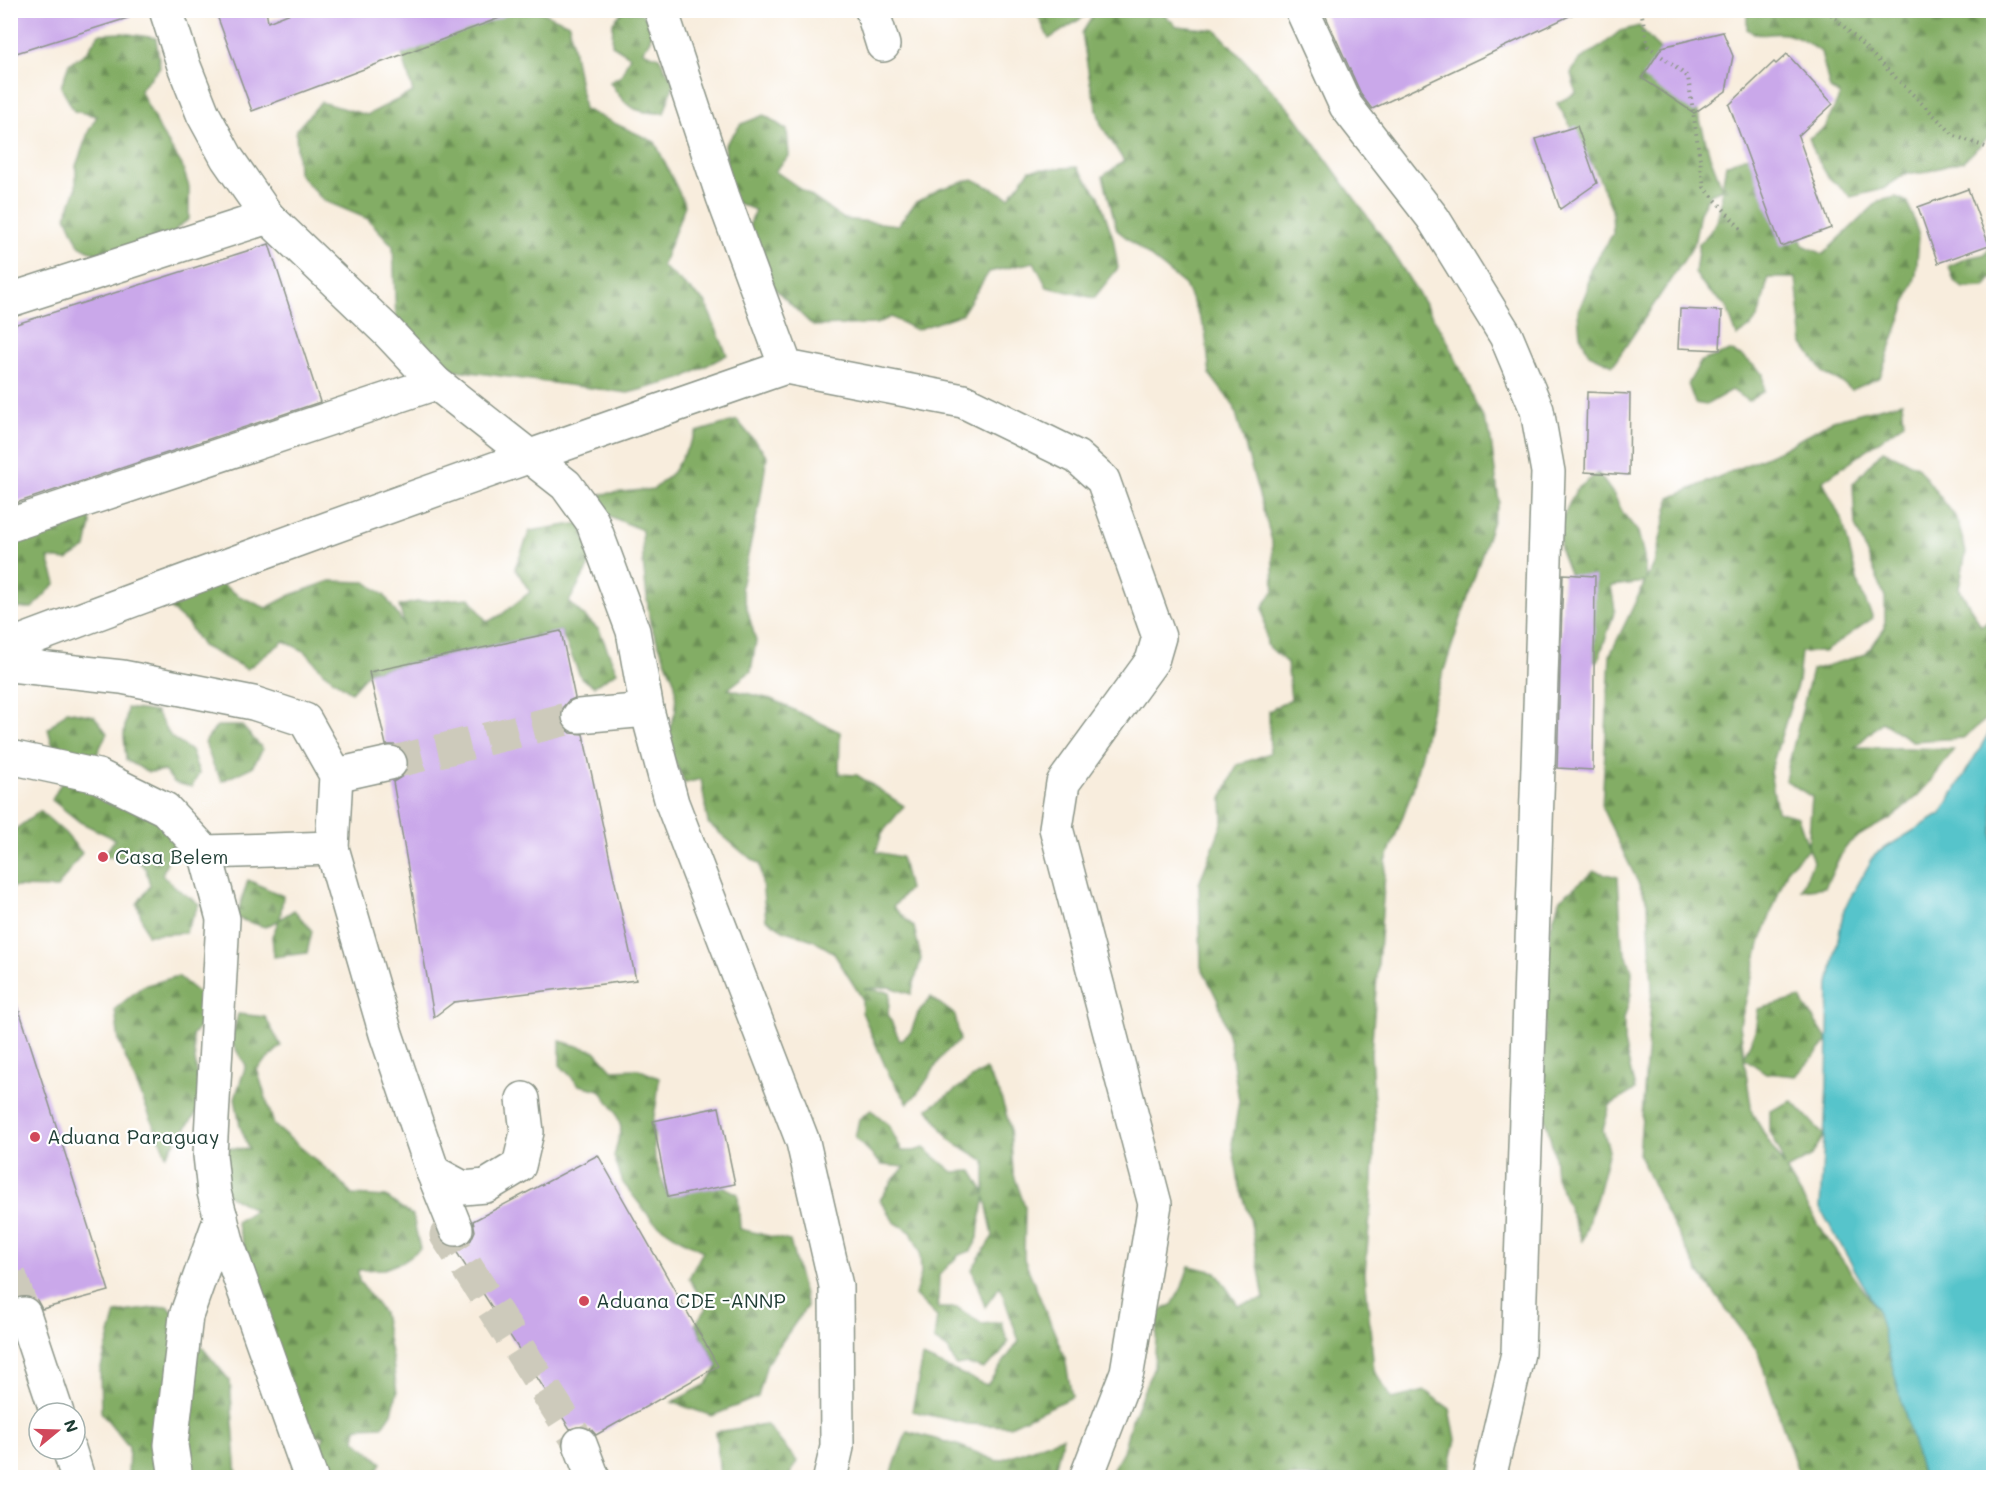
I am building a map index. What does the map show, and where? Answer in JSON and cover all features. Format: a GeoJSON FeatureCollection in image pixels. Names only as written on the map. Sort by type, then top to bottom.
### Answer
{"type":"FeatureCollection","features":[{"type":"Feature","properties":{"kind":"lane"},"geometry":{"type":"LineString","coordinates":[[166,10],[184,66],[203,114],[227,158],[268,217],[388,332],[436,383],[566,485],[592,521],[633,631],[647,710],[672,802],[803,1142],[836,1286],[837,1448],[830,1478]]}},
{"type":"Feature","properties":{"kind":"lane"},"geometry":{"type":"LineString","coordinates":[[661,10],[723,197],[786,367]]}},
{"type":"Feature","properties":{"kind":"lane"},"geometry":{"type":"LineString","coordinates":[[872,10],[883,45]]}},
{"type":"Feature","properties":{"kind":"lane"},"geometry":{"type":"LineString","coordinates":[[1302,10],[1346,106],[1433,218],[1506,336],[1537,410],[1548,472],[1518,1353],[1489,1478]]}},
{"type":"Feature","properties":{"kind":"lane"},"geometry":{"type":"LineString","coordinates":[[10,300],[268,217]]}},
{"type":"Feature","properties":{"kind":"lane"},"geometry":{"type":"LineString","coordinates":[[10,646],[528,455],[786,367],[963,401],[1077,457],[1103,480],[1159,637],[1152,661],[1063,783],[1056,828],[1155,1204],[1126,1372],[1086,1478]]}},
{"type":"Feature","properties":{"kind":"lane"},"geometry":{"type":"LineString","coordinates":[[10,525],[436,383]]}},
{"type":"Feature","properties":{"kind":"lane"},"geometry":{"type":"LineString","coordinates":[[10,665],[123,677],[253,703],[305,720],[336,775],[332,848],[386,1034],[433,1172],[456,1229]]}},
{"type":"Feature","properties":{"kind":"lane"},"geometry":{"type":"LineString","coordinates":[[579,716],[647,710]]}},
{"type":"Feature","properties":{"kind":"lane"},"geometry":{"type":"LineString","coordinates":[[10,757],[98,776],[165,808],[205,852],[223,919],[210,1155],[214,1192],[228,1245],[311,1478]]}},
{"type":"Feature","properties":{"kind":"lane"},"geometry":{"type":"LineString","coordinates":[[336,775],[390,763]]}},
{"type":"Feature","properties":{"kind":"lane"},"geometry":{"type":"LineString","coordinates":[[205,852],[332,848]]}},
{"type":"Feature","properties":{"kind":"lane"},"geometry":{"type":"LineString","coordinates":[[433,1172],[463,1188],[486,1186],[519,1166],[527,1132],[523,1099]]}},
{"type":"Feature","properties":{"kind":"lane"},"geometry":{"type":"LineString","coordinates":[[176,1478],[171,1445],[186,1316],[221,1217]]}},
{"type":"Feature","properties":{"kind":"lane"},"geometry":{"type":"LineString","coordinates":[[24,1314],[53,1401]]}},
{"type":"Feature","properties":{"kind":"lane"},"geometry":{"type":"LineString","coordinates":[[580,1444],[593,1478]]}},
{"type":"Feature","properties":{"kind":"lane"},"geometry":{"type":"LineString","coordinates":[[73,1461],[78,1478]]}},
{"type":"Feature","properties":{"kind":"path"},"geometry":{"type":"LineString","coordinates":[[1641,10],[1648,46],[1688,77],[1704,187],[1741,229]]}},
{"type":"Feature","properties":{"kind":"path"},"geometry":{"type":"LineString","coordinates":[[1827,10],[1955,136],[1994,150]]}},
{"type":"Feature","properties":{"kind":"green space"},"geometry":{"type":"Polygon","coordinates":[[[485,11],[539,11],[569,24],[584,109],[655,142],[685,205],[662,266],[705,302],[727,355],[681,379],[628,393],[441,368],[396,321],[393,246],[368,219],[323,200],[298,173],[296,130],[321,102],[367,115],[413,92],[399,43],[485,11]]]}},
{"type":"Feature","properties":{"kind":"green space"},"geometry":{"type":"Polygon","coordinates":[[[623,11],[641,13],[653,26],[650,40],[643,51],[659,57],[674,83],[664,113],[644,112],[631,107],[621,98],[610,82],[621,76],[630,56],[612,45],[613,22],[623,11]]]}},
{"type":"Feature","properties":{"kind":"green space"},"geometry":{"type":"Polygon","coordinates":[[[1036,11],[1093,11],[1049,39],[1036,11]]]}},
{"type":"Feature","properties":{"kind":"green space"},"geometry":{"type":"Polygon","coordinates":[[[1096,11],[1160,11],[1177,26],[1216,30],[1293,113],[1388,245],[1446,338],[1490,433],[1499,502],[1432,707],[1413,789],[1386,861],[1371,1053],[1375,1122],[1373,1181],[1365,1273],[1374,1370],[1392,1399],[1425,1391],[1450,1409],[1456,1439],[1448,1474],[1445,1477],[1108,1477],[1123,1451],[1132,1419],[1154,1366],[1158,1312],[1172,1305],[1182,1287],[1189,1266],[1216,1272],[1238,1305],[1264,1299],[1250,1217],[1240,1188],[1232,1144],[1239,1101],[1229,1038],[1218,1001],[1201,966],[1199,884],[1223,821],[1222,799],[1237,765],[1270,753],[1269,711],[1291,699],[1287,663],[1267,645],[1263,607],[1274,590],[1272,541],[1234,406],[1210,375],[1205,330],[1185,285],[1117,230],[1103,176],[1124,161],[1101,125],[1090,82],[1082,33],[1096,11]]]}},
{"type":"Feature","properties":{"kind":"green space"},"geometry":{"type":"Polygon","coordinates":[[[1747,11],[1993,11],[1993,133],[1963,161],[1922,173],[1907,173],[1883,189],[1851,197],[1828,177],[1809,138],[1825,128],[1840,95],[1830,89],[1821,52],[1790,35],[1779,33],[1762,35],[1747,29],[1747,11]]]}},
{"type":"Feature","properties":{"kind":"green space"},"geometry":{"type":"Polygon","coordinates":[[[1639,26],[1675,67],[1688,77],[1710,156],[1722,187],[1726,165],[1744,157],[1765,154],[1803,245],[1823,254],[1879,201],[1896,197],[1908,202],[1919,236],[1916,275],[1880,377],[1852,390],[1824,374],[1803,344],[1796,278],[1768,278],[1757,319],[1746,331],[1737,336],[1726,306],[1705,288],[1695,273],[1699,243],[1710,232],[1717,219],[1722,189],[1710,194],[1700,212],[1694,245],[1613,365],[1589,354],[1580,335],[1578,312],[1587,290],[1590,269],[1613,234],[1612,209],[1594,167],[1557,103],[1576,93],[1571,73],[1579,60],[1620,31],[1639,26]]]}},
{"type":"Feature","properties":{"kind":"green space"},"geometry":{"type":"Polygon","coordinates":[[[122,33],[156,38],[160,67],[140,90],[161,132],[182,165],[189,187],[189,219],[177,228],[172,240],[107,260],[79,245],[66,216],[76,189],[76,166],[89,130],[97,116],[74,111],[61,87],[69,64],[86,53],[99,34],[122,33]]]}},
{"type":"Feature","properties":{"kind":"green space"},"geometry":{"type":"Polygon","coordinates":[[[764,115],[787,130],[789,156],[775,171],[844,219],[898,225],[916,202],[940,189],[973,179],[1009,197],[1030,170],[1077,167],[1099,196],[1113,238],[1118,268],[1094,298],[1047,287],[1034,262],[989,272],[962,314],[916,330],[891,317],[876,324],[813,326],[772,286],[742,246],[755,210],[723,197],[725,145],[741,124],[764,115]]]}},
{"type":"Feature","properties":{"kind":"green space"},"geometry":{"type":"Polygon","coordinates":[[[1993,242],[1993,279],[1985,287],[1963,288],[1954,281],[1949,266],[1967,258],[1985,254],[1993,242]]]}},
{"type":"Feature","properties":{"kind":"green space"},"geometry":{"type":"Polygon","coordinates":[[[1730,351],[1745,358],[1763,374],[1764,391],[1748,401],[1732,390],[1706,405],[1695,403],[1688,384],[1701,361],[1730,351]]]}},
{"type":"Feature","properties":{"kind":"green space"},"geometry":{"type":"Polygon","coordinates":[[[1902,402],[1904,423],[1823,481],[1843,523],[1859,587],[1873,618],[1824,652],[1801,652],[1798,682],[1770,772],[1777,811],[1798,817],[1808,846],[1812,797],[1785,780],[1812,670],[1866,654],[1885,628],[1885,597],[1855,525],[1853,484],[1883,450],[1917,466],[1957,519],[1966,552],[1959,588],[1981,626],[1993,616],[1993,714],[1963,738],[1912,741],[1882,722],[1855,747],[1954,749],[1918,795],[1891,818],[1847,845],[1825,887],[1801,890],[1813,862],[1809,848],[1788,868],[1761,940],[1740,1024],[1744,1056],[1755,1032],[1758,1009],[1800,998],[1828,1041],[1796,1076],[1766,1073],[1744,1058],[1752,1113],[1784,1167],[1770,1131],[1770,1111],[1792,1101],[1824,1135],[1811,1157],[1786,1170],[1826,1237],[1882,1316],[1922,1477],[1800,1477],[1757,1350],[1698,1271],[1639,1155],[1652,988],[1648,903],[1602,808],[1610,655],[1645,582],[1611,586],[1615,610],[1598,661],[1576,664],[1577,594],[1560,550],[1561,521],[1576,490],[1598,473],[1638,532],[1644,556],[1646,580],[1654,564],[1670,498],[1783,449],[1833,420],[1902,402]]]}},
{"type":"Feature","properties":{"kind":"green space"},"geometry":{"type":"Polygon","coordinates":[[[737,420],[767,456],[760,501],[741,587],[756,641],[751,671],[728,689],[771,699],[840,732],[839,774],[857,775],[904,806],[882,833],[876,852],[901,857],[909,889],[893,907],[914,927],[921,959],[911,994],[890,987],[864,989],[890,992],[888,1014],[900,1041],[911,1032],[918,1013],[931,997],[955,1015],[960,1040],[942,1056],[908,1103],[889,1075],[862,1012],[862,998],[833,952],[813,940],[785,931],[766,919],[760,864],[743,853],[708,823],[701,779],[685,783],[665,741],[676,710],[675,683],[650,624],[642,530],[607,515],[601,494],[654,489],[673,472],[697,432],[737,420]]]}},
{"type":"Feature","properties":{"kind":"green space"},"geometry":{"type":"Polygon","coordinates":[[[89,512],[91,524],[86,548],[67,560],[48,558],[56,583],[32,608],[11,608],[10,537],[89,512]]]}},
{"type":"Feature","properties":{"kind":"green space"},"geometry":{"type":"Polygon","coordinates":[[[580,523],[592,560],[569,602],[599,630],[617,672],[594,686],[581,678],[561,631],[369,672],[351,692],[323,672],[306,652],[284,641],[247,669],[202,646],[188,624],[165,604],[204,573],[239,596],[266,608],[291,595],[330,581],[366,582],[385,596],[405,626],[399,606],[417,602],[470,598],[487,622],[501,615],[530,592],[515,568],[530,531],[580,523]]]}},
{"type":"Feature","properties":{"kind":"green space"},"geometry":{"type":"Polygon","coordinates":[[[127,708],[156,712],[171,737],[191,751],[199,773],[192,787],[175,783],[164,771],[148,772],[126,760],[124,735],[127,708]]]}},
{"type":"Feature","properties":{"kind":"green space"},"geometry":{"type":"Polygon","coordinates":[[[67,711],[94,716],[107,733],[97,754],[87,762],[67,756],[53,747],[48,729],[67,711]]]}},
{"type":"Feature","properties":{"kind":"green space"},"geometry":{"type":"Polygon","coordinates":[[[217,726],[242,726],[263,749],[252,767],[222,781],[213,765],[205,742],[217,726]]]}},
{"type":"Feature","properties":{"kind":"green space"},"geometry":{"type":"Polygon","coordinates":[[[68,770],[140,797],[175,841],[162,875],[199,904],[185,933],[147,935],[137,904],[150,886],[146,869],[134,857],[103,857],[115,839],[80,822],[52,800],[68,770]]]}},
{"type":"Feature","properties":{"kind":"green space"},"geometry":{"type":"Polygon","coordinates":[[[40,811],[65,833],[82,853],[57,888],[11,887],[12,832],[40,811]]]}},
{"type":"Feature","properties":{"kind":"green space"},"geometry":{"type":"Polygon","coordinates":[[[1594,871],[1618,877],[1622,943],[1632,970],[1631,994],[1624,1019],[1624,1042],[1635,1090],[1610,1105],[1603,1130],[1609,1150],[1597,1197],[1582,1241],[1556,1177],[1554,1154],[1543,1108],[1546,958],[1551,926],[1560,899],[1594,871]]]}},
{"type":"Feature","properties":{"kind":"green space"},"geometry":{"type":"Polygon","coordinates":[[[248,880],[283,896],[280,919],[294,910],[312,931],[307,953],[274,957],[272,936],[279,920],[265,927],[236,918],[248,880]]]}},
{"type":"Feature","properties":{"kind":"green space"},"geometry":{"type":"Polygon","coordinates":[[[178,976],[218,1009],[192,1035],[201,1107],[166,1155],[119,1042],[115,1009],[143,986],[178,976]]]}},
{"type":"Feature","properties":{"kind":"green space"},"geometry":{"type":"Polygon","coordinates":[[[238,1014],[265,1017],[281,1046],[257,1069],[274,1125],[336,1177],[352,1195],[386,1197],[413,1216],[420,1249],[402,1262],[384,1269],[358,1270],[359,1281],[383,1313],[397,1393],[392,1413],[383,1426],[357,1427],[355,1440],[382,1463],[373,1477],[331,1477],[329,1474],[307,1467],[325,1436],[302,1434],[264,1300],[270,1298],[259,1292],[236,1222],[255,1210],[219,1190],[210,1155],[230,1148],[249,1149],[240,1126],[235,1098],[246,1065],[231,1042],[238,1014]]]}},
{"type":"Feature","properties":{"kind":"green space"},"geometry":{"type":"Polygon","coordinates":[[[560,1041],[595,1051],[612,1070],[638,1069],[659,1078],[653,1121],[655,1160],[668,1196],[709,1179],[738,1194],[740,1229],[790,1241],[807,1306],[767,1363],[758,1397],[712,1416],[672,1402],[707,1384],[718,1366],[695,1325],[706,1308],[689,1278],[703,1251],[653,1221],[623,1183],[614,1157],[621,1128],[616,1112],[600,1090],[579,1085],[560,1065],[560,1041]]]}},
{"type":"Feature","properties":{"kind":"green space"},"geometry":{"type":"Polygon","coordinates":[[[985,1069],[1000,1094],[1010,1127],[1013,1172],[1025,1207],[1024,1259],[1065,1358],[1072,1397],[1010,1426],[968,1424],[912,1411],[923,1357],[987,1385],[1019,1341],[1000,1286],[985,1307],[972,1269],[993,1236],[985,1197],[978,1238],[971,1251],[959,1255],[939,1275],[938,1308],[958,1308],[982,1324],[1001,1322],[1008,1342],[999,1356],[983,1369],[968,1364],[956,1366],[948,1349],[934,1340],[937,1317],[915,1295],[921,1274],[920,1252],[911,1232],[894,1222],[880,1200],[892,1181],[905,1167],[882,1165],[855,1138],[859,1119],[871,1110],[888,1124],[902,1151],[924,1148],[953,1172],[972,1171],[985,1193],[985,1161],[950,1140],[928,1109],[985,1069]]]}},
{"type":"Feature","properties":{"kind":"green space"},"geometry":{"type":"Polygon","coordinates":[[[168,1306],[230,1381],[237,1477],[128,1477],[129,1447],[101,1412],[100,1371],[116,1313],[168,1306]]]}},
{"type":"Feature","properties":{"kind":"green space"},"geometry":{"type":"Polygon","coordinates":[[[766,1424],[797,1461],[789,1477],[720,1477],[716,1432],[766,1424]]]}},
{"type":"Feature","properties":{"kind":"green space"},"geometry":{"type":"Polygon","coordinates":[[[907,1431],[960,1446],[997,1461],[1063,1437],[1053,1477],[890,1477],[907,1431]]]}},
{"type":"Feature","properties":{"kind":"water"},"geometry":{"type":"Polygon","coordinates":[[[1993,726],[1993,1477],[1922,1477],[1877,1309],[1820,1208],[1827,1085],[1829,984],[1844,909],[1875,854],[1941,814],[1993,726]]]}},
{"type":"Feature","properties":{"kind":"building"},"geometry":{"type":"Polygon","coordinates":[[[10,10],[130,10],[131,17],[10,55],[10,10]]]}},
{"type":"Feature","properties":{"kind":"building"},"geometry":{"type":"Polygon","coordinates":[[[215,10],[266,10],[268,22],[298,10],[512,10],[513,13],[252,111],[215,10]]]}},
{"type":"Feature","properties":{"kind":"building"},"geometry":{"type":"Polygon","coordinates":[[[1323,10],[1582,10],[1372,109],[1362,96],[1323,10]]]}},
{"type":"Feature","properties":{"kind":"building"},"geometry":{"type":"Polygon","coordinates":[[[1723,32],[1733,56],[1726,91],[1694,113],[1642,78],[1662,47],[1723,32]]]}},
{"type":"Feature","properties":{"kind":"building"},"geometry":{"type":"Polygon","coordinates":[[[1787,54],[1833,104],[1798,136],[1831,228],[1781,246],[1729,105],[1774,62],[1776,64],[1787,54]]]}},
{"type":"Feature","properties":{"kind":"building"},"geometry":{"type":"Polygon","coordinates":[[[1577,126],[1597,183],[1560,209],[1536,139],[1577,126]]]}},
{"type":"Feature","properties":{"kind":"building"},"geometry":{"type":"Polygon","coordinates":[[[1968,189],[1989,245],[1938,263],[1918,207],[1968,189]]]}},
{"type":"Feature","properties":{"kind":"building"},"geometry":{"type":"Polygon","coordinates":[[[269,244],[320,402],[10,505],[10,326],[269,244]]]}},
{"type":"Feature","properties":{"kind":"building"},"geometry":{"type":"Polygon","coordinates":[[[1680,309],[1722,311],[1720,350],[1678,348],[1680,309]]]}},
{"type":"Feature","properties":{"kind":"building"},"geometry":{"type":"Polygon","coordinates":[[[1587,392],[1630,394],[1629,475],[1585,472],[1587,392]]]}},
{"type":"Feature","properties":{"kind":"building"},"geometry":{"type":"Polygon","coordinates":[[[1563,574],[1595,576],[1593,770],[1557,768],[1563,574]]]}},
{"type":"Feature","properties":{"kind":"building"},"geometry":{"type":"Polygon","coordinates":[[[561,631],[575,698],[568,701],[562,708],[560,718],[563,726],[571,733],[583,734],[636,980],[454,1002],[434,1017],[393,782],[403,776],[408,769],[408,760],[403,750],[395,745],[386,745],[369,672],[561,631]]]}},
{"type":"Feature","properties":{"kind":"building","name":"Aduana Paraguay"},"geometry":{"type":"Polygon","coordinates":[[[17,1003],[109,1291],[42,1309],[37,1300],[28,1296],[19,1296],[10,1301],[10,1004],[17,1003]]]}},
{"type":"Feature","properties":{"kind":"building"},"geometry":{"type":"Polygon","coordinates":[[[719,1107],[735,1184],[668,1197],[653,1121],[719,1107]]]}},
{"type":"Feature","properties":{"kind":"building","name":"Aduana CDE -ANNP"},"geometry":{"type":"Polygon","coordinates":[[[598,1155],[718,1366],[596,1435],[584,1426],[570,1429],[454,1248],[464,1246],[471,1240],[475,1231],[473,1221],[598,1155]]]}},
{"type":"Feature","properties":{"kind":"tunnel"},"geometry":{"type":"LineString","coordinates":[[390,763],[579,716]]}},
{"type":"Feature","properties":{"kind":"tunnel"},"geometry":{"type":"LineString","coordinates":[[456,1229],[446,1235],[580,1444]]}},
{"type":"Feature","properties":{"kind":"tunnel"},"geometry":{"type":"LineString","coordinates":[[10,1275],[24,1314]]}},
{"type":"Feature","properties":{"kind":"place","name":"Casa Belem"},"geometry":{"type":"Point","coordinates":[103,857]}},
{"type":"Feature","properties":{"kind":"place","name":"Aduana Paraguay"},"geometry":{"type":"Point","coordinates":[35,1137]}},
{"type":"Feature","properties":{"kind":"place","name":"Aduana CDE -ANNP"},"geometry":{"type":"Point","coordinates":[584,1301]}}]}
